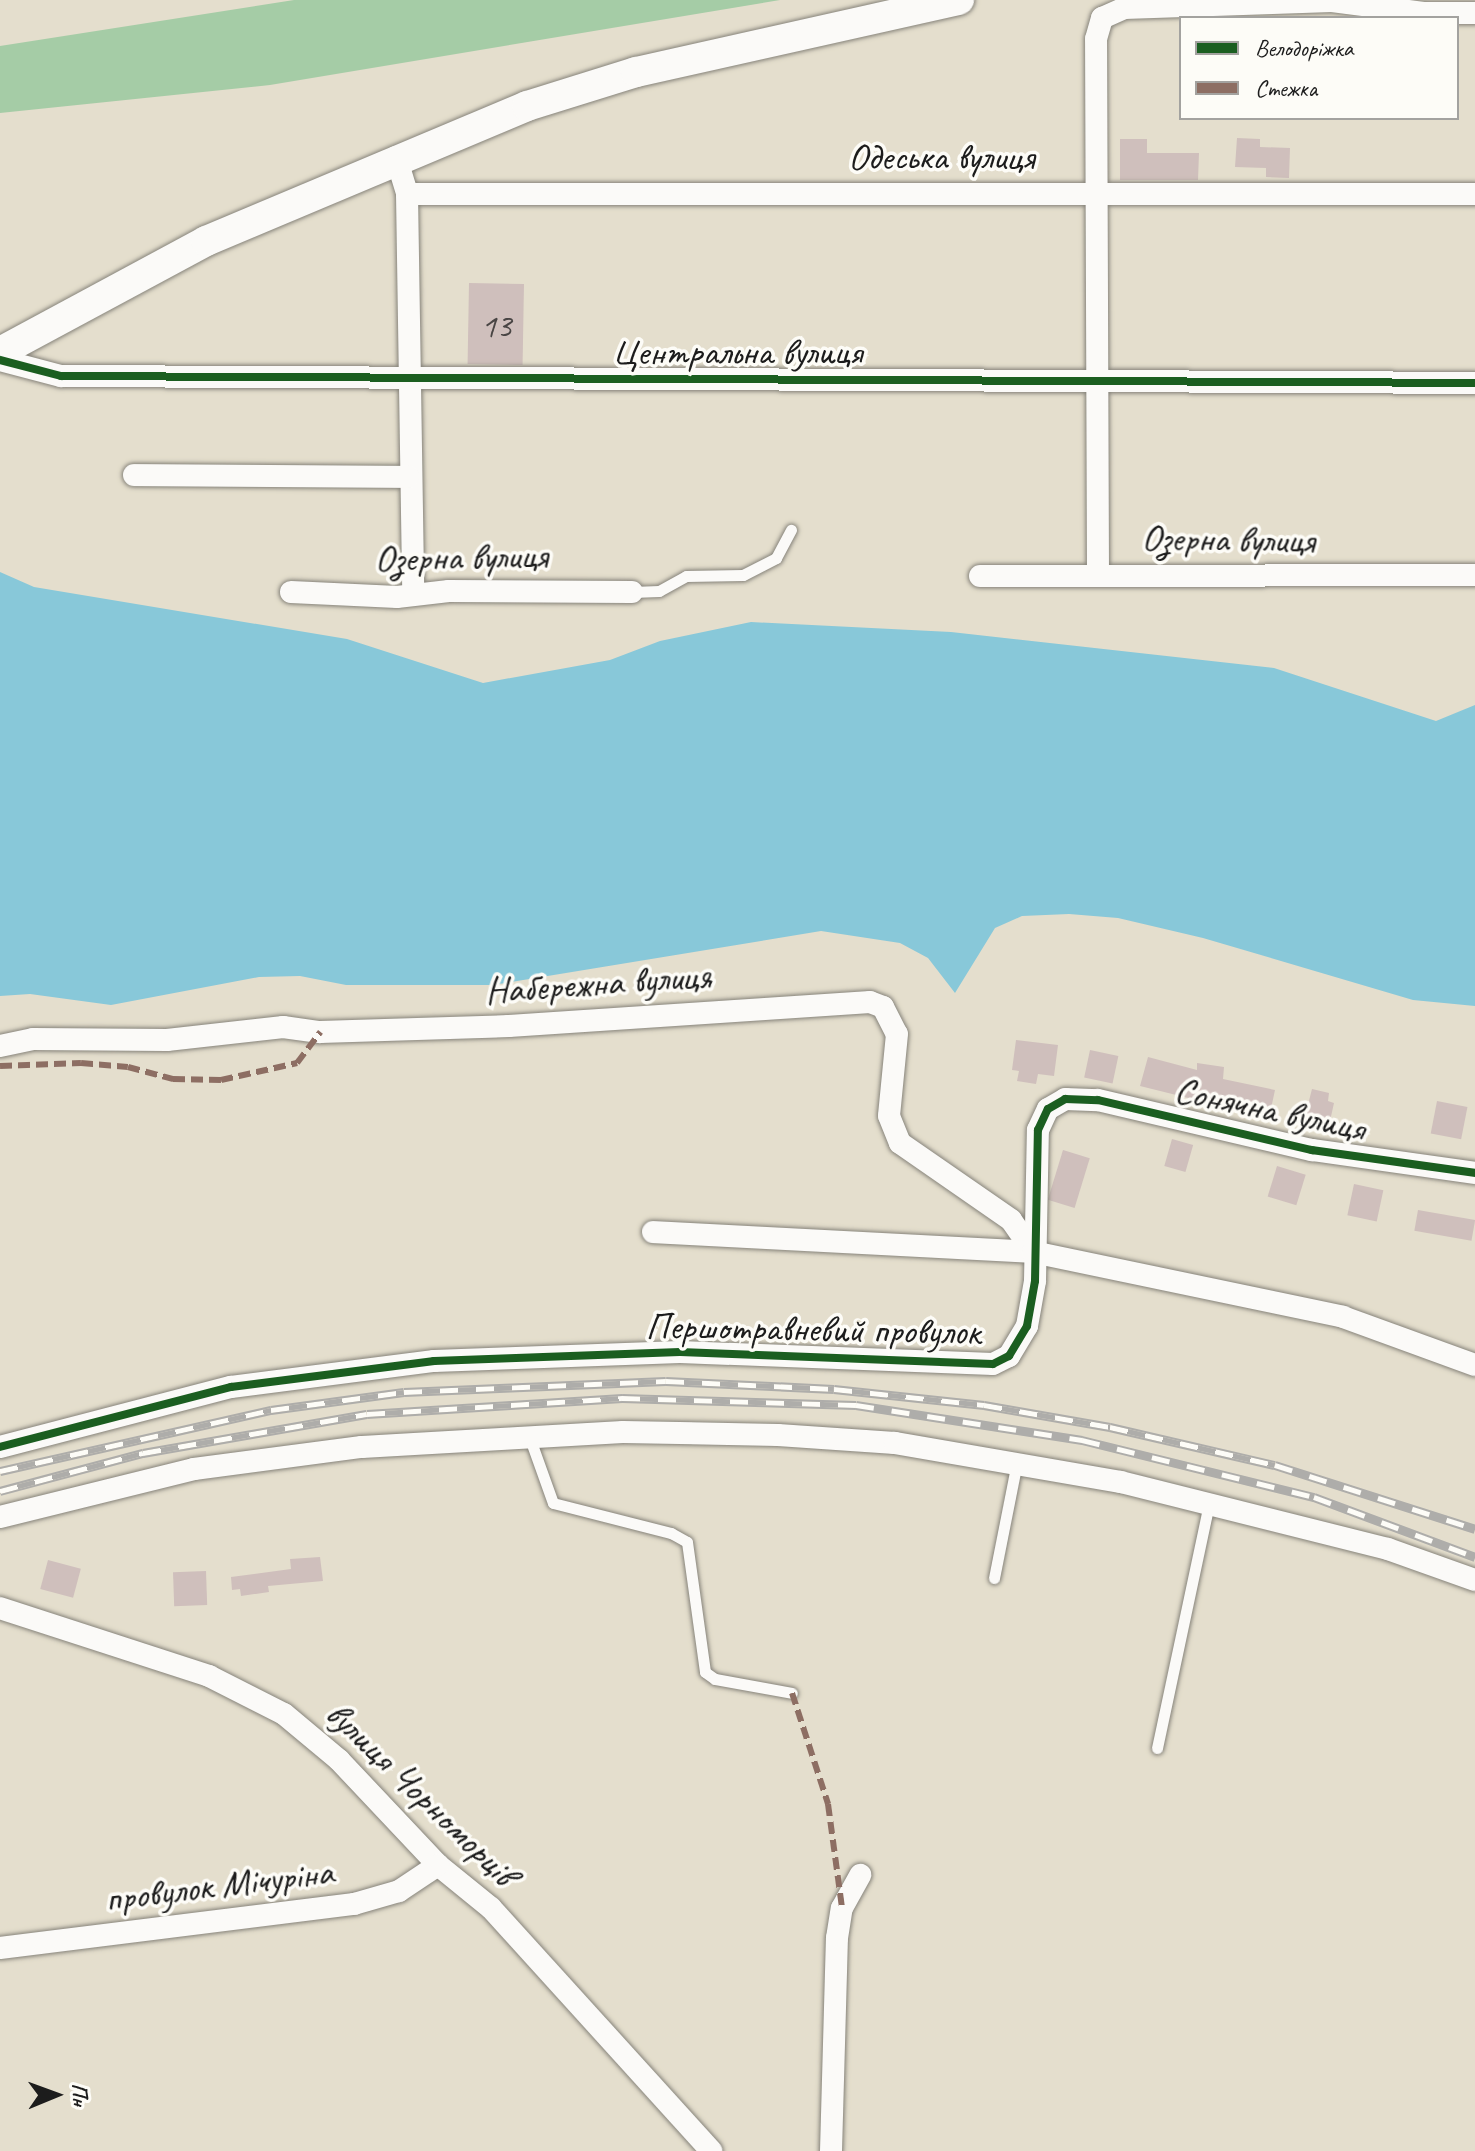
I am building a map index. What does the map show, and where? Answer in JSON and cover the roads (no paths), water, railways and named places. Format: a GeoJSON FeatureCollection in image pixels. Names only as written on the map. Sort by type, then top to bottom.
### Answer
{"type":"FeatureCollection","features":[{"type":"Feature","properties":{"kind":"main road"},"geometry":{"type":"LineString","coordinates":[[0,352],[206,241],[396,157],[527,106],[636,72],[959,0]]}},
{"type":"Feature","properties":{"kind":"street"},"geometry":{"type":"LineString","coordinates":[[1098,573],[1096,39],[1110,11],[1332,1],[1425,13],[1475,13]]}},
{"type":"Feature","properties":{"kind":"street"},"geometry":{"type":"LineString","coordinates":[[396,157],[407,194],[408,477],[413,593]]}},
{"type":"Feature","properties":{"kind":"street","name":"Одеська вулиця"},"geometry":{"type":"LineString","coordinates":[[407,194],[1475,194]]}},
{"type":"Feature","properties":{"kind":"street","name":"Центральна вулиця"},"geometry":{"type":"LineString","coordinates":[[0,360],[61,376],[1475,383]]}},
{"type":"Feature","properties":{"kind":"street"},"geometry":{"type":"LineString","coordinates":[[134,475],[408,477]]}},
{"type":"Feature","properties":{"kind":"street","name":"Озерна вулиця"},"geometry":{"type":"LineString","coordinates":[[980,576],[1098,573],[1475,575]]}},
{"type":"Feature","properties":{"kind":"street","name":"Озерна вулиця"},"geometry":{"type":"LineString","coordinates":[[291,592],[397,597],[413,593],[632,592]]}},
{"type":"Feature","properties":{"kind":"street","name":"Набережна вулиця"},"geometry":{"type":"LineString","coordinates":[[0,1046],[33,1039],[167,1040],[283,1027],[320,1032],[509,1026],[870,1002],[883,1007],[897,1034],[889,1098],[893,1132],[912,1156],[1011,1220],[1033,1252]]}},
{"type":"Feature","properties":{"kind":"street","name":"Сонячна вулиця"},"geometry":{"type":"LineString","coordinates":[[1033,1252],[1038,1130],[1056,1102],[1098,1100],[1312,1150],[1475,1173]]}},
{"type":"Feature","properties":{"kind":"street"},"geometry":{"type":"LineString","coordinates":[[653,1232],[1033,1252],[1343,1317],[1475,1365]]}},
{"type":"Feature","properties":{"kind":"street","name":"Першотравневий провулок"},"geometry":{"type":"LineString","coordinates":[[0,1447],[231,1387],[434,1361],[680,1352],[797,1353],[976,1366],[1009,1356],[1027,1326],[1033,1252]]}},
{"type":"Feature","properties":{"kind":"street"},"geometry":{"type":"LineString","coordinates":[[0,1517],[194,1469],[277,1456],[528,1435],[778,1435],[895,1443],[1017,1461],[1209,1504],[1388,1549],[1475,1580]]}},
{"type":"Feature","properties":{"kind":"street","name":"вулиця Чорноморців"},"geometry":{"type":"LineString","coordinates":[[0,1608],[161,1659],[266,1701],[339,1760],[438,1865],[491,1908],[711,2151]]}},
{"type":"Feature","properties":{"kind":"street","name":"провулок Мічуріна"},"geometry":{"type":"LineString","coordinates":[[0,1948],[354,1904],[399,1891],[438,1865]]}},
{"type":"Feature","properties":{"kind":"street"},"geometry":{"type":"LineString","coordinates":[[831,2151],[837,1938],[842,1908],[860,1875]]}},
{"type":"Feature","properties":{"kind":"lane"},"geometry":{"type":"LineString","coordinates":[[632,592],[659,591],[686,576],[743,575],[776,558],[791,530]]}},
{"type":"Feature","properties":{"kind":"lane"},"geometry":{"type":"LineString","coordinates":[[528,1435],[553,1503],[671,1533],[687,1542],[705,1672],[715,1679],[792,1693]]}},
{"type":"Feature","properties":{"kind":"lane"},"geometry":{"type":"LineString","coordinates":[[994,1578],[1017,1461]]}},
{"type":"Feature","properties":{"kind":"lane"},"geometry":{"type":"LineString","coordinates":[[1157,1748],[1209,1504]]}},
{"type":"Feature","properties":{"kind":"water"},"geometry":{"type":"Polygon","coordinates":[[[0,572],[34,587],[347,639],[483,683],[610,660],[660,641],[751,622],[951,632],[1274,668],[1436,721],[1475,705],[1475,1006],[1413,1000],[1203,938],[1118,918],[1069,914],[1022,916],[995,928],[955,993],[928,958],[900,943],[821,931],[493,985],[346,985],[300,976],[259,977],[111,1005],[30,994],[0,996],[0,572]]]}},
{"type":"Feature","properties":{"kind":"railway"},"geometry":{"type":"LineString","coordinates":[[0,1471],[271,1410],[404,1392],[666,1381],[834,1389],[984,1405],[1110,1427],[1275,1465],[1475,1529]]}},
{"type":"Feature","properties":{"kind":"railway"},"geometry":{"type":"LineString","coordinates":[[0,1491],[143,1453],[367,1414],[622,1398],[856,1405],[1082,1440],[1314,1497],[1475,1557]]}}]}
